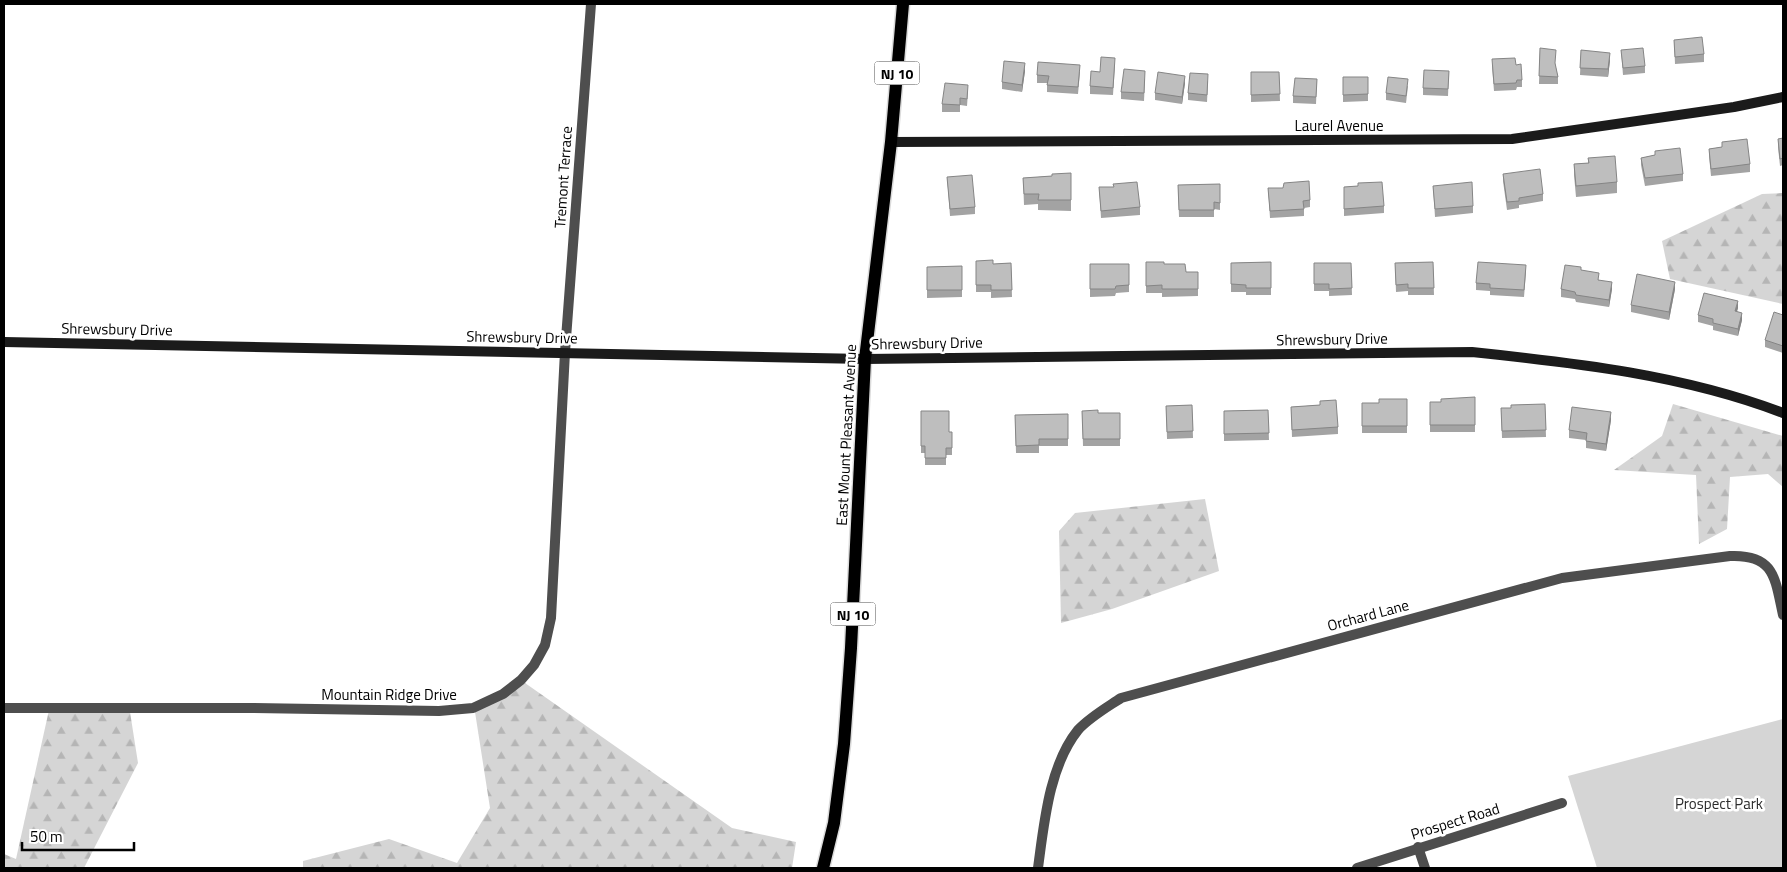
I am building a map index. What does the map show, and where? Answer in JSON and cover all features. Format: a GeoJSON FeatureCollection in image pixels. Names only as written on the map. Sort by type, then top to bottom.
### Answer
{"type":"FeatureCollection","features":[{"type":"Feature","properties":{"kind":"main road","name":"East Mount Pleasant Avenue"},"geometry":{"type":"LineString","coordinates":[[823,868],[834,823],[844,744],[851,648],[865,359],[891,142],[903,4]]}},
{"type":"Feature","properties":{"kind":"main road","name":"Laurel Avenue"},"geometry":{"type":"LineString","coordinates":[[891,142],[1512,139],[1734,107],[1783,97]]}},
{"type":"Feature","properties":{"kind":"main road","name":"Shrewsbury Drive"},"geometry":{"type":"LineString","coordinates":[[4,342],[865,359],[1472,352],[1549,360],[1668,379],[1738,397],[1783,413]]}},
{"type":"Feature","properties":{"kind":"street","name":"Tremont Terrace"},"geometry":{"type":"LineString","coordinates":[[565,352],[591,4]]}},
{"type":"Feature","properties":{"kind":"street","name":"Mountain Ridge Drive"},"geometry":{"type":"LineString","coordinates":[[4,708],[249,708],[439,711],[473,708],[503,694],[521,680],[534,664],[545,645],[551,618],[565,352]]}},
{"type":"Feature","properties":{"kind":"street","name":"Orchard Lane"},"geometry":{"type":"LineString","coordinates":[[1038,868],[1045,814],[1058,769],[1068,745],[1079,730],[1096,714],[1121,698],[1562,578],[1730,556],[1745,555],[1756,558],[1766,564],[1777,585],[1783,615]]}},
{"type":"Feature","properties":{"kind":"street","name":"Prospect Road"},"geometry":{"type":"LineString","coordinates":[[1356,868],[1562,803]]}},
{"type":"Feature","properties":{"kind":"street"},"geometry":{"type":"LineString","coordinates":[[1418,848],[1425,868]]}},
{"type":"Feature","properties":{"kind":"green space"},"geometry":{"type":"Polygon","coordinates":[[[1783,193],[1783,304],[1670,279],[1662,241],[1762,194],[1783,193]]]}},
{"type":"Feature","properties":{"kind":"green space"},"geometry":{"type":"Polygon","coordinates":[[[1673,404],[1783,436],[1783,487],[1768,474],[1730,477],[1727,529],[1699,544],[1696,475],[1614,470],[1662,436],[1673,404]]]}},
{"type":"Feature","properties":{"kind":"green space"},"geometry":{"type":"Polygon","coordinates":[[[1205,499],[1219,571],[1112,609],[1061,623],[1059,531],[1075,513],[1205,499]]]}},
{"type":"Feature","properties":{"kind":"green space"},"geometry":{"type":"Polygon","coordinates":[[[525,683],[732,828],[796,842],[792,868],[303,868],[303,861],[389,839],[457,863],[490,808],[475,712],[525,683]]]}},
{"type":"Feature","properties":{"kind":"green space"},"geometry":{"type":"Polygon","coordinates":[[[49,710],[130,712],[138,763],[84,868],[4,868],[4,854],[16,859],[49,710]]]}},
{"type":"Feature","properties":{"kind":"green space","name":"Prospect Park"},"geometry":{"type":"Polygon","coordinates":[[[1783,719],[1783,868],[1597,868],[1568,776],[1783,719]]]}},
{"type":"Feature","properties":{"kind":"building"},"geometry":{"type":"Polygon","coordinates":[[[1702,37],[1704,54],[1675,57],[1674,40],[1702,37]]]}},
{"type":"Feature","properties":{"kind":"building"},"geometry":{"type":"Polygon","coordinates":[[[1540,48],[1556,50],[1555,63],[1558,77],[1539,76],[1540,48]]]}},
{"type":"Feature","properties":{"kind":"building"},"geometry":{"type":"Polygon","coordinates":[[[1643,48],[1645,66],[1623,68],[1621,50],[1643,48]]]}},
{"type":"Feature","properties":{"kind":"building"},"geometry":{"type":"Polygon","coordinates":[[[1581,50],[1610,53],[1608,69],[1580,68],[1581,50]]]}},
{"type":"Feature","properties":{"kind":"building"},"geometry":{"type":"Polygon","coordinates":[[[1101,57],[1115,58],[1113,88],[1090,86],[1091,71],[1100,72],[1101,57]]]}},
{"type":"Feature","properties":{"kind":"building"},"geometry":{"type":"Polygon","coordinates":[[[1515,58],[1516,65],[1521,64],[1522,80],[1517,80],[1516,83],[1494,84],[1492,59],[1515,58]]]}},
{"type":"Feature","properties":{"kind":"building"},"geometry":{"type":"Polygon","coordinates":[[[1004,61],[1025,63],[1022,85],[1002,82],[1004,61]]]}},
{"type":"Feature","properties":{"kind":"building"},"geometry":{"type":"Polygon","coordinates":[[[1038,62],[1080,65],[1078,87],[1047,85],[1049,76],[1037,75],[1038,62]]]}},
{"type":"Feature","properties":{"kind":"building"},"geometry":{"type":"Polygon","coordinates":[[[1124,69],[1145,71],[1144,93],[1121,92],[1124,69]]]}},
{"type":"Feature","properties":{"kind":"building"},"geometry":{"type":"Polygon","coordinates":[[[1424,70],[1449,71],[1448,89],[1423,88],[1424,70]]]}},
{"type":"Feature","properties":{"kind":"building"},"geometry":{"type":"Polygon","coordinates":[[[1158,72],[1185,76],[1182,97],[1155,93],[1158,72]]]}},
{"type":"Feature","properties":{"kind":"building"},"geometry":{"type":"Polygon","coordinates":[[[1251,72],[1279,72],[1280,94],[1251,95],[1251,72]]]}},
{"type":"Feature","properties":{"kind":"building"},"geometry":{"type":"Polygon","coordinates":[[[1190,73],[1208,74],[1207,95],[1188,93],[1190,73]]]}},
{"type":"Feature","properties":{"kind":"building"},"geometry":{"type":"Polygon","coordinates":[[[1343,77],[1368,77],[1368,94],[1343,95],[1343,77]]]}},
{"type":"Feature","properties":{"kind":"building"},"geometry":{"type":"Polygon","coordinates":[[[1388,77],[1408,79],[1406,96],[1386,93],[1388,77]]]}},
{"type":"Feature","properties":{"kind":"building"},"geometry":{"type":"Polygon","coordinates":[[[1295,78],[1317,79],[1316,97],[1293,96],[1295,78]]]}},
{"type":"Feature","properties":{"kind":"building"},"geometry":{"type":"Polygon","coordinates":[[[945,83],[968,85],[967,99],[960,98],[960,105],[942,104],[945,83]]]}},
{"type":"Feature","properties":{"kind":"building"},"geometry":{"type":"Polygon","coordinates":[[[1783,138],[1783,158],[1780,159],[1778,139],[1783,138]]]}},
{"type":"Feature","properties":{"kind":"building"},"geometry":{"type":"Polygon","coordinates":[[[1747,139],[1750,164],[1711,169],[1709,149],[1722,147],[1722,142],[1747,139]]]}},
{"type":"Feature","properties":{"kind":"building"},"geometry":{"type":"Polygon","coordinates":[[[1680,148],[1683,174],[1645,178],[1641,158],[1655,155],[1655,151],[1680,148]]]}},
{"type":"Feature","properties":{"kind":"building"},"geometry":{"type":"Polygon","coordinates":[[[1615,156],[1617,182],[1576,186],[1574,164],[1589,163],[1588,158],[1615,156]]]}},
{"type":"Feature","properties":{"kind":"building"},"geometry":{"type":"Polygon","coordinates":[[[1540,169],[1543,194],[1519,198],[1519,201],[1507,202],[1503,174],[1540,169]]]}},
{"type":"Feature","properties":{"kind":"building"},"geometry":{"type":"Polygon","coordinates":[[[1071,173],[1071,200],[1038,200],[1039,194],[1024,194],[1023,178],[1071,173]]]}},
{"type":"Feature","properties":{"kind":"building"},"geometry":{"type":"Polygon","coordinates":[[[972,175],[975,207],[950,209],[947,177],[972,175]]]}},
{"type":"Feature","properties":{"kind":"building"},"geometry":{"type":"Polygon","coordinates":[[[1309,181],[1310,200],[1303,201],[1304,209],[1270,211],[1268,188],[1283,188],[1284,183],[1309,181]]]}},
{"type":"Feature","properties":{"kind":"building"},"geometry":{"type":"Polygon","coordinates":[[[1137,182],[1140,207],[1101,211],[1099,187],[1114,187],[1113,184],[1137,182]]]}},
{"type":"Feature","properties":{"kind":"building"},"geometry":{"type":"Polygon","coordinates":[[[1382,182],[1384,206],[1344,209],[1344,187],[1358,186],[1358,183],[1382,182]]]}},
{"type":"Feature","properties":{"kind":"building"},"geometry":{"type":"Polygon","coordinates":[[[1472,182],[1473,206],[1435,209],[1433,186],[1472,182]]]}},
{"type":"Feature","properties":{"kind":"building"},"geometry":{"type":"Polygon","coordinates":[[[1220,184],[1220,203],[1214,202],[1214,210],[1179,210],[1178,185],[1220,184]]]}},
{"type":"Feature","properties":{"kind":"building"},"geometry":{"type":"Polygon","coordinates":[[[993,260],[993,264],[1011,263],[1012,290],[991,290],[991,285],[976,285],[976,261],[993,260]]]}},
{"type":"Feature","properties":{"kind":"building"},"geometry":{"type":"Polygon","coordinates":[[[1146,262],[1185,264],[1186,272],[1198,272],[1198,289],[1162,289],[1162,285],[1146,286],[1146,262]]]}},
{"type":"Feature","properties":{"kind":"building"},"geometry":{"type":"Polygon","coordinates":[[[1271,262],[1271,288],[1246,288],[1246,285],[1231,284],[1231,263],[1271,262]]]}},
{"type":"Feature","properties":{"kind":"building"},"geometry":{"type":"Polygon","coordinates":[[[1433,262],[1434,288],[1408,288],[1408,284],[1396,285],[1395,263],[1433,262]]]}},
{"type":"Feature","properties":{"kind":"building"},"geometry":{"type":"Polygon","coordinates":[[[1478,262],[1526,265],[1524,290],[1490,288],[1490,284],[1476,283],[1478,262]]]}},
{"type":"Feature","properties":{"kind":"building"},"geometry":{"type":"Polygon","coordinates":[[[1314,263],[1351,263],[1352,288],[1329,289],[1329,284],[1314,284],[1314,263]]]}},
{"type":"Feature","properties":{"kind":"building"},"geometry":{"type":"Polygon","coordinates":[[[1090,264],[1129,264],[1129,285],[1116,286],[1115,289],[1090,289],[1090,264]]]}},
{"type":"Feature","properties":{"kind":"building"},"geometry":{"type":"Polygon","coordinates":[[[1565,265],[1581,267],[1581,270],[1599,273],[1598,280],[1612,282],[1609,300],[1576,295],[1575,292],[1561,289],[1565,265]]]}},
{"type":"Feature","properties":{"kind":"building"},"geometry":{"type":"Polygon","coordinates":[[[962,266],[962,290],[927,290],[927,267],[962,266]]]}},
{"type":"Feature","properties":{"kind":"building"},"geometry":{"type":"Polygon","coordinates":[[[1637,274],[1675,282],[1669,312],[1631,305],[1637,274]]]}},
{"type":"Feature","properties":{"kind":"building"},"geometry":{"type":"Polygon","coordinates":[[[1704,293],[1738,301],[1735,311],[1742,313],[1738,329],[1713,323],[1713,319],[1698,315],[1704,293]]]}},
{"type":"Feature","properties":{"kind":"building"},"geometry":{"type":"Polygon","coordinates":[[[1774,312],[1783,315],[1783,346],[1765,340],[1774,312]]]}},
{"type":"Feature","properties":{"kind":"building"},"geometry":{"type":"Polygon","coordinates":[[[1475,397],[1475,425],[1430,425],[1430,402],[1441,402],[1441,399],[1475,397]]]}},
{"type":"Feature","properties":{"kind":"building"},"geometry":{"type":"Polygon","coordinates":[[[1379,399],[1407,399],[1407,426],[1362,426],[1362,403],[1379,403],[1379,399]]]}},
{"type":"Feature","properties":{"kind":"building"},"geometry":{"type":"Polygon","coordinates":[[[1336,400],[1338,427],[1292,430],[1291,407],[1320,405],[1320,401],[1336,400]]]}},
{"type":"Feature","properties":{"kind":"building"},"geometry":{"type":"Polygon","coordinates":[[[1545,404],[1546,430],[1502,431],[1501,408],[1511,408],[1511,405],[1545,404]]]}},
{"type":"Feature","properties":{"kind":"building"},"geometry":{"type":"Polygon","coordinates":[[[1192,405],[1193,431],[1167,432],[1166,406],[1192,405]]]}},
{"type":"Feature","properties":{"kind":"building"},"geometry":{"type":"Polygon","coordinates":[[[1572,407],[1611,412],[1606,444],[1586,441],[1587,433],[1569,430],[1572,407]]]}},
{"type":"Feature","properties":{"kind":"building"},"geometry":{"type":"Polygon","coordinates":[[[1098,410],[1098,413],[1120,413],[1120,439],[1083,439],[1082,411],[1098,410]]]}},
{"type":"Feature","properties":{"kind":"building"},"geometry":{"type":"Polygon","coordinates":[[[1268,410],[1269,433],[1224,434],[1224,411],[1268,410]]]}},
{"type":"Feature","properties":{"kind":"building"},"geometry":{"type":"Polygon","coordinates":[[[921,411],[949,411],[949,432],[952,432],[952,448],[946,448],[946,458],[925,458],[925,446],[921,446],[921,411]]]}},
{"type":"Feature","properties":{"kind":"building"},"geometry":{"type":"Polygon","coordinates":[[[1068,414],[1068,439],[1039,439],[1039,445],[1016,446],[1015,415],[1068,414]]]}}]}
